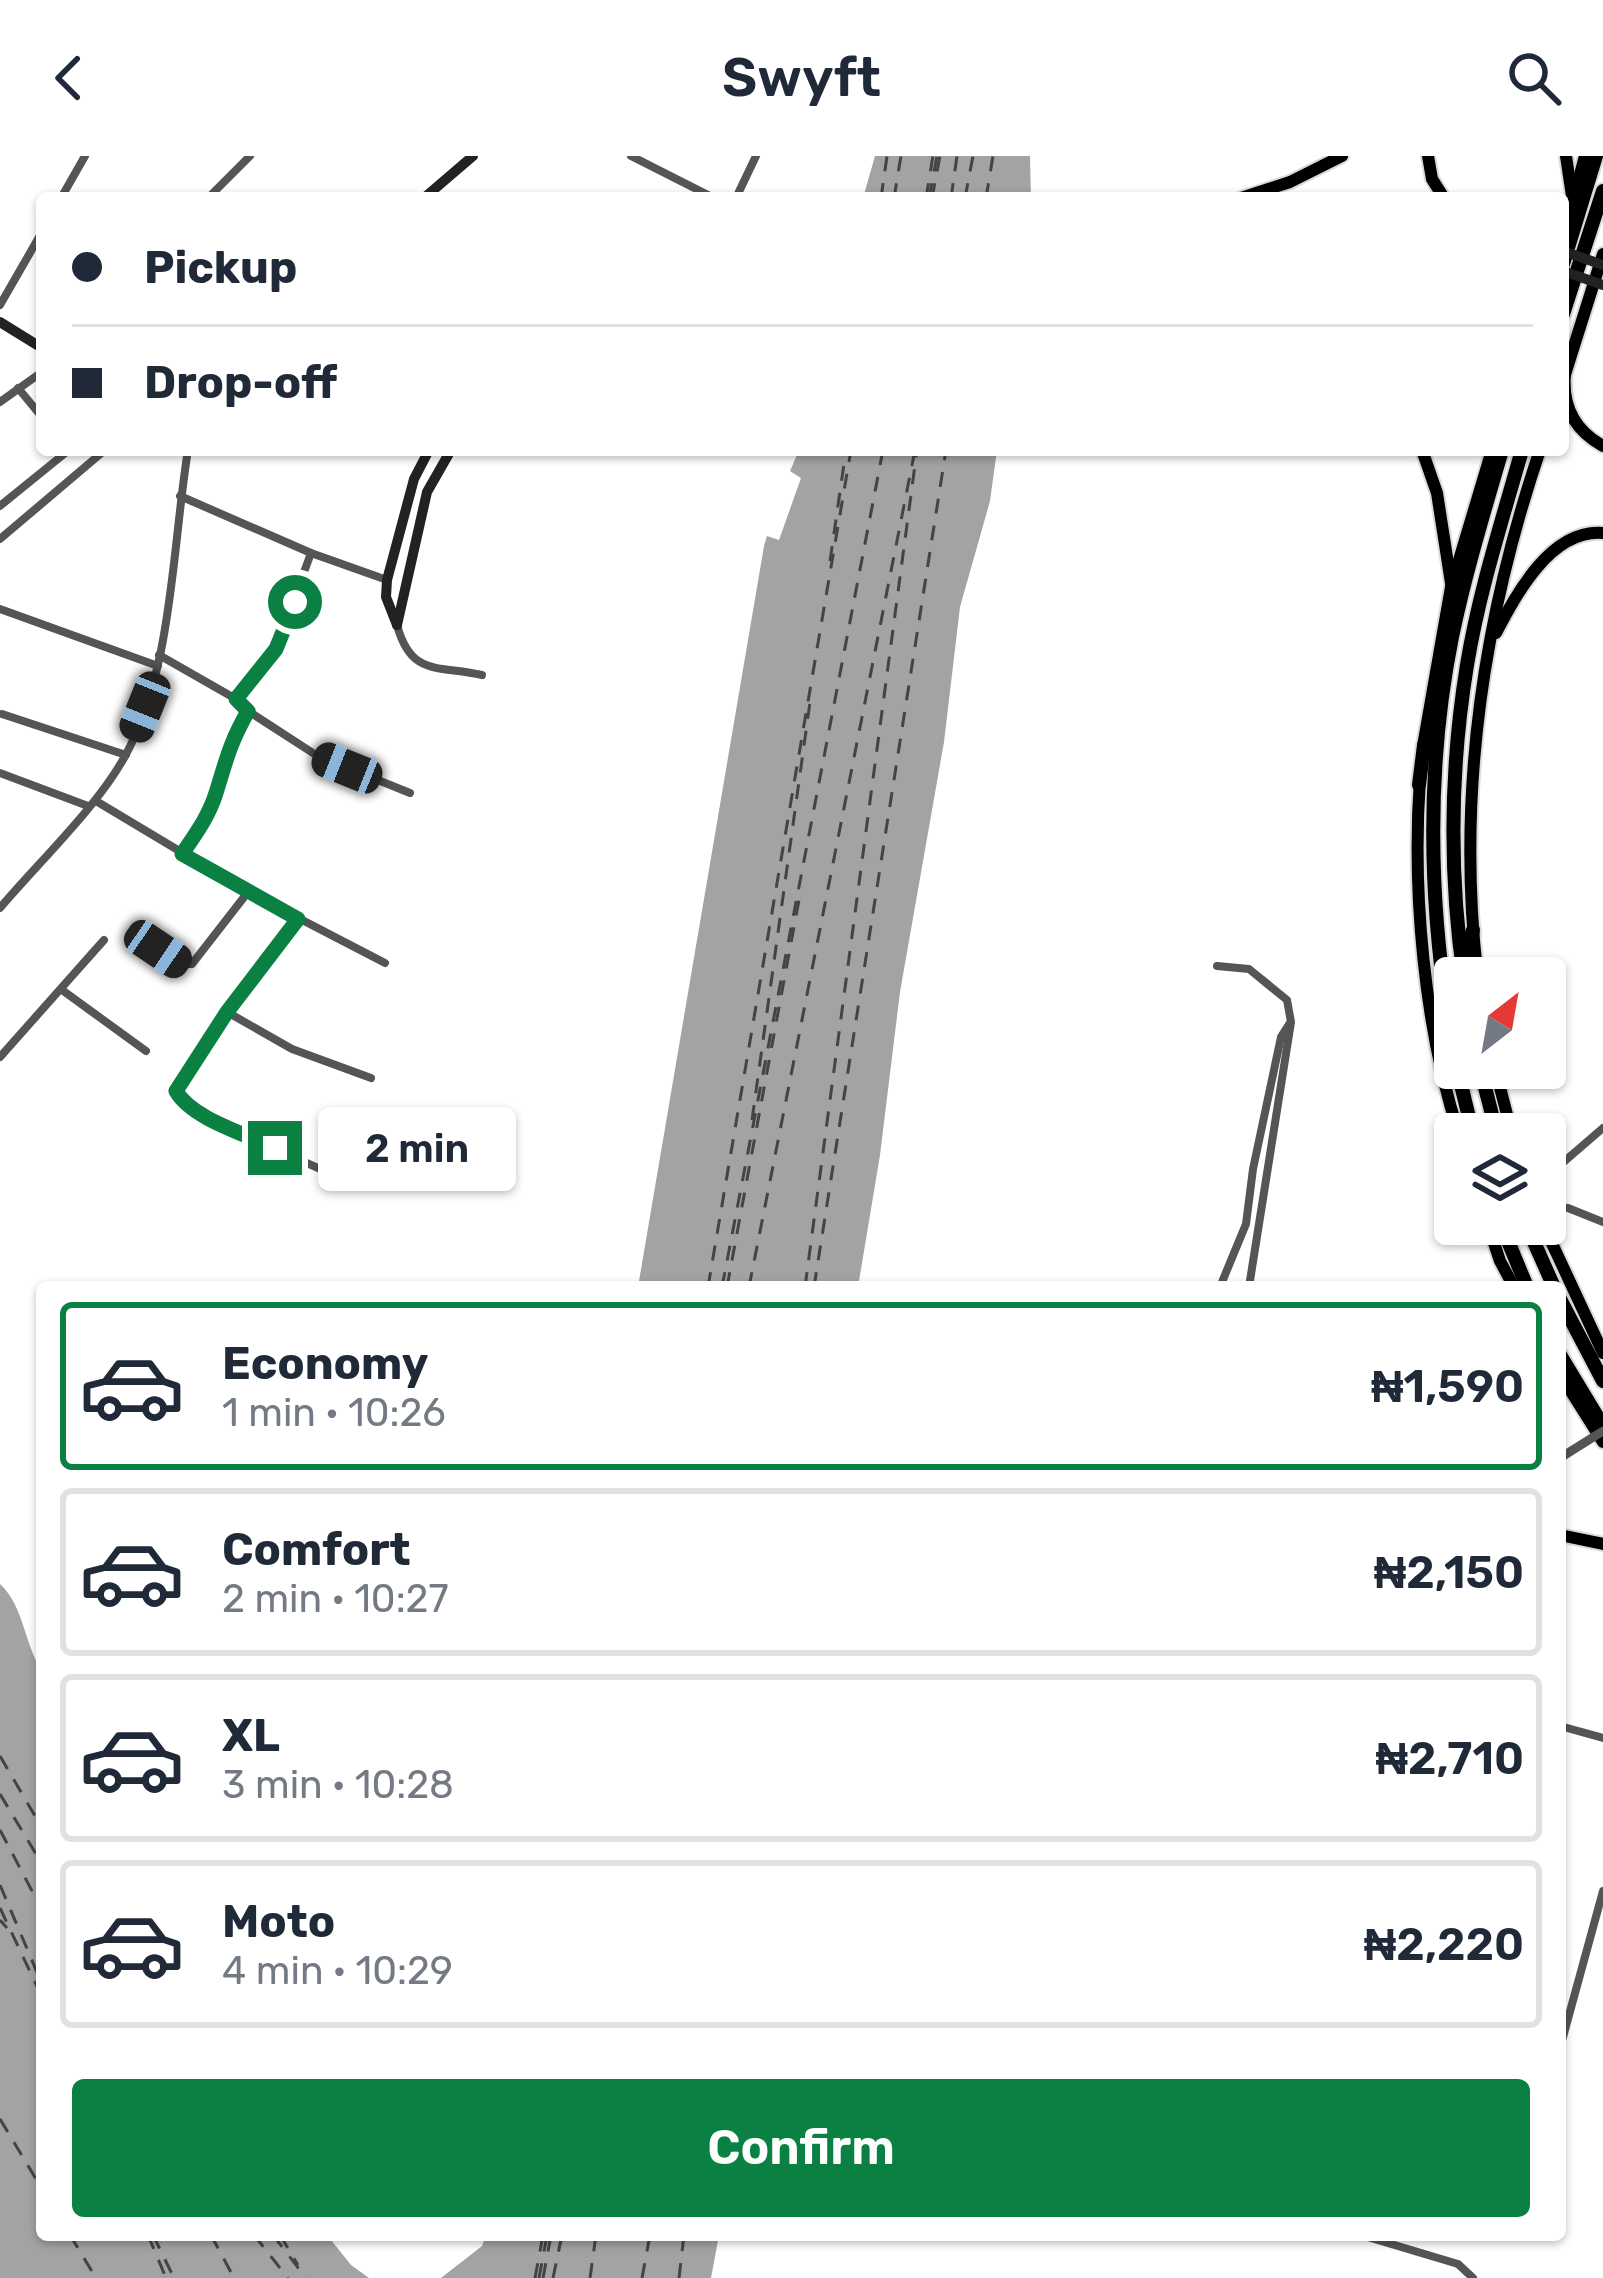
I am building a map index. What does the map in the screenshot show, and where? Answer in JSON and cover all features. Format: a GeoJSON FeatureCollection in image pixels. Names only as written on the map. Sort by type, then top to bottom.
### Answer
{"type":"FeatureCollection","features":[{"type":"Feature","properties":{"kind":"highway"},"geometry":{"type":"LineString","coordinates":[[1569,248],[1596,156]]}},
{"type":"Feature","properties":{"kind":"highway"},"geometry":{"type":"LineString","coordinates":[[1569,296],[1603,191]]}},
{"type":"Feature","properties":{"kind":"highway"},"geometry":{"type":"LineString","coordinates":[[1426,785],[1433,722],[1500,456]]}},
{"type":"Feature","properties":{"kind":"highway"},"geometry":{"type":"LineString","coordinates":[[1461,957],[1453,794],[1467,662],[1520,456]]}},
{"type":"Feature","properties":{"kind":"highway"},"geometry":{"type":"LineString","coordinates":[[1433,722],[1424,746],[1441,957]]}},
{"type":"Feature","properties":{"kind":"highway"},"geometry":{"type":"LineString","coordinates":[[1456,924],[1467,957]]}},
{"type":"Feature","properties":{"kind":"highway"},"geometry":{"type":"LineString","coordinates":[[1466,957],[1473,930]]}},
{"type":"Feature","properties":{"kind":"highway"},"geometry":{"type":"LineString","coordinates":[[1505,1245],[1524,1281]]}},
{"type":"Feature","properties":{"kind":"highway"},"geometry":{"type":"LineString","coordinates":[[1535,1245],[1551,1281]]}},
{"type":"Feature","properties":{"kind":"highway"},"geometry":{"type":"LineString","coordinates":[[1566,1310],[1603,1381]]}},
{"type":"Feature","properties":{"kind":"highway"},"geometry":{"type":"LineString","coordinates":[[1566,1364],[1603,1429]]}},
{"type":"Feature","properties":{"kind":"main road"},"geometry":{"type":"LineString","coordinates":[[431,192],[473,156]]}},
{"type":"Feature","properties":{"kind":"main road"},"geometry":{"type":"LineString","coordinates":[[1259,192],[1342,156]]}},
{"type":"Feature","properties":{"kind":"main road"},"geometry":{"type":"LineString","coordinates":[[1428,156],[1440,192]]}},
{"type":"Feature","properties":{"kind":"main road"},"geometry":{"type":"LineString","coordinates":[[1565,156],[1574,204]]}},
{"type":"Feature","properties":{"kind":"main road"},"geometry":{"type":"LineString","coordinates":[[1569,219],[1585,156]]}},
{"type":"Feature","properties":{"kind":"main road"},"geometry":{"type":"LineString","coordinates":[[1569,253],[1603,265]]}},
{"type":"Feature","properties":{"kind":"main road"},"geometry":{"type":"LineString","coordinates":[[1569,362],[1603,254]]}},
{"type":"Feature","properties":{"kind":"main road"},"geometry":{"type":"LineString","coordinates":[[1569,271],[1603,285]]}},
{"type":"Feature","properties":{"kind":"main road"},"geometry":{"type":"LineString","coordinates":[[0,322],[36,344]]}},
{"type":"Feature","properties":{"kind":"main road"},"geometry":{"type":"LineString","coordinates":[[1569,411],[1584,433],[1603,446]]}},
{"type":"Feature","properties":{"kind":"main road"},"geometry":{"type":"LineString","coordinates":[[397,625],[386,597],[387,580],[414,479],[426,456]]}},
{"type":"Feature","properties":{"kind":"main road"},"geometry":{"type":"LineString","coordinates":[[397,625],[427,492],[448,456]]}},
{"type":"Feature","properties":{"kind":"main road"},"geometry":{"type":"LineString","coordinates":[[1424,456],[1440,505],[1451,587]]}},
{"type":"Feature","properties":{"kind":"main road"},"geometry":{"type":"LineString","coordinates":[[1433,722],[1451,587],[1490,456]]}},
{"type":"Feature","properties":{"kind":"main road"},"geometry":{"type":"LineString","coordinates":[[1475,957],[1470,820],[1486,650],[1538,456]]}},
{"type":"Feature","properties":{"kind":"main road"},"geometry":{"type":"LineString","coordinates":[[1486,650],[1553,550],[1574,536],[1603,533]]}},
{"type":"Feature","properties":{"kind":"main road"},"geometry":{"type":"LineString","coordinates":[[1426,785],[1420,884],[1426,958],[1441,1066],[1453,1113]]}},
{"type":"Feature","properties":{"kind":"main road"},"geometry":{"type":"LineString","coordinates":[[1498,1245],[1503,1281]]}},
{"type":"Feature","properties":{"kind":"main road"},"geometry":{"type":"LineString","coordinates":[[1554,1245],[1603,1353]]}},
{"type":"Feature","properties":{"kind":"main road"},"geometry":{"type":"LineString","coordinates":[[1500,1262],[1511,1281]]}},
{"type":"Feature","properties":{"kind":"main road"},"geometry":{"type":"LineString","coordinates":[[1566,1383],[1603,1442]]}},
{"type":"Feature","properties":{"kind":"main road"},"geometry":{"type":"LineString","coordinates":[[1566,1536],[1603,1544]]}},
{"type":"Feature","properties":{"kind":"street"},"geometry":{"type":"LineString","coordinates":[[65,192],[86,156]]}},
{"type":"Feature","properties":{"kind":"street"},"geometry":{"type":"LineString","coordinates":[[214,192],[250,156]]}},
{"type":"Feature","properties":{"kind":"street"},"geometry":{"type":"LineString","coordinates":[[631,156],[702,192]]}},
{"type":"Feature","properties":{"kind":"street"},"geometry":{"type":"LineString","coordinates":[[739,192],[756,156]]}},
{"type":"Feature","properties":{"kind":"street"},"geometry":{"type":"LineString","coordinates":[[0,305],[36,242]]}},
{"type":"Feature","properties":{"kind":"street"},"geometry":{"type":"LineString","coordinates":[[0,402],[36,375]]}},
{"type":"Feature","properties":{"kind":"street"},"geometry":{"type":"LineString","coordinates":[[18,388],[36,410]]}},
{"type":"Feature","properties":{"kind":"street"},"geometry":{"type":"LineString","coordinates":[[0,506],[62,456]]}},
{"type":"Feature","properties":{"kind":"street"},"geometry":{"type":"LineString","coordinates":[[0,539],[98,456]]}},
{"type":"Feature","properties":{"kind":"street"},"geometry":{"type":"LineString","coordinates":[[0,908],[92,803],[126,755],[158,660],[187,456]]}},
{"type":"Feature","properties":{"kind":"street"},"geometry":{"type":"LineString","coordinates":[[180,496],[310,553],[387,580]]}},
{"type":"Feature","properties":{"kind":"street"},"geometry":{"type":"LineString","coordinates":[[236,699],[276,649],[310,553]]}},
{"type":"Feature","properties":{"kind":"street"},"geometry":{"type":"LineString","coordinates":[[0,609],[158,660],[236,699],[316,755],[410,793]]}},
{"type":"Feature","properties":{"kind":"street"},"geometry":{"type":"LineString","coordinates":[[397,625],[403,648],[418,663],[482,675]]}},
{"type":"Feature","properties":{"kind":"street"},"geometry":{"type":"LineString","coordinates":[[182,854],[205,819],[226,750],[248,711]]}},
{"type":"Feature","properties":{"kind":"street"},"geometry":{"type":"LineString","coordinates":[[2,714],[126,755]]}},
{"type":"Feature","properties":{"kind":"street"},"geometry":{"type":"LineString","coordinates":[[0,773],[92,803],[385,963]]}},
{"type":"Feature","properties":{"kind":"street"},"geometry":{"type":"LineString","coordinates":[[135,934],[180,964],[192,964],[248,892]]}},
{"type":"Feature","properties":{"kind":"street"},"geometry":{"type":"LineString","coordinates":[[298,919],[227,1012],[176,1091],[180,1100],[343,1179]]}},
{"type":"Feature","properties":{"kind":"street"},"geometry":{"type":"LineString","coordinates":[[0,1058],[104,940]]}},
{"type":"Feature","properties":{"kind":"street"},"geometry":{"type":"LineString","coordinates":[[1217,966],[1249,969],[1287,1000],[1291,1022],[1251,1281]]}},
{"type":"Feature","properties":{"kind":"street"},"geometry":{"type":"LineString","coordinates":[[62,990],[146,1051]]}},
{"type":"Feature","properties":{"kind":"street"},"geometry":{"type":"LineString","coordinates":[[227,1012],[292,1049],[370,1078]]}},
{"type":"Feature","properties":{"kind":"street"},"geometry":{"type":"LineString","coordinates":[[1222,1281],[1246,1224],[1281,1037],[1291,1022]]}},
{"type":"Feature","properties":{"kind":"street"},"geometry":{"type":"LineString","coordinates":[[1566,1160],[1603,1128]]}},
{"type":"Feature","properties":{"kind":"street"},"geometry":{"type":"LineString","coordinates":[[1566,1208],[1603,1222]]}},
{"type":"Feature","properties":{"kind":"street"},"geometry":{"type":"LineString","coordinates":[[1566,1454],[1603,1429]]}},
{"type":"Feature","properties":{"kind":"street"},"geometry":{"type":"LineString","coordinates":[[1566,1728],[1603,1738]]}},
{"type":"Feature","properties":{"kind":"street"},"geometry":{"type":"LineString","coordinates":[[1566,2026],[1603,1891]]}},
{"type":"Feature","properties":{"kind":"street"},"geometry":{"type":"LineString","coordinates":[[1389,2241],[1458,2264],[1473,2278]]}},
{"type":"Feature","properties":{"kind":"shaded area"},"geometry":{"type":"Polygon","coordinates":[[[875,156],[1030,156],[1031,192],[865,192],[875,156]]]}},
{"type":"Feature","properties":{"kind":"shaded area"},"geometry":{"type":"Polygon","coordinates":[[[796,456],[996,456],[990,501],[960,607],[944,742],[900,992],[859,1281],[639,1281],[764,546],[767,536],[779,540],[801,478],[790,471],[796,456]]]}},
{"type":"Feature","properties":{"kind":"shaded area"},"geometry":{"type":"Polygon","coordinates":[[[0,1584],[14,1603],[36,1659],[36,2241],[332,2241],[369,2278],[0,2278],[0,1584]]]}},
{"type":"Feature","properties":{"kind":"shaded area"},"geometry":{"type":"Polygon","coordinates":[[[484,2241],[718,2241],[711,2278],[441,2278],[484,2241]]]}},
{"type":"Feature","properties":{"kind":"ferry route"},"geometry":{"type":"LineString","coordinates":[[882,192],[887,156]]}},
{"type":"Feature","properties":{"kind":"ferry route"},"geometry":{"type":"LineString","coordinates":[[895,192],[901,156]]}},
{"type":"Feature","properties":{"kind":"ferry route"},"geometry":{"type":"LineString","coordinates":[[927,192],[933,156]]}},
{"type":"Feature","properties":{"kind":"ferry route"},"geometry":{"type":"LineString","coordinates":[[930,192],[937,156]]}},
{"type":"Feature","properties":{"kind":"ferry route"},"geometry":{"type":"LineString","coordinates":[[933,192],[940,156]]}},
{"type":"Feature","properties":{"kind":"ferry route"},"geometry":{"type":"LineString","coordinates":[[952,192],[957,156]]}},
{"type":"Feature","properties":{"kind":"ferry route"},"geometry":{"type":"LineString","coordinates":[[966,192],[973,156]]}},
{"type":"Feature","properties":{"kind":"ferry route"},"geometry":{"type":"LineString","coordinates":[[987,192],[993,156]]}},
{"type":"Feature","properties":{"kind":"ferry route"},"geometry":{"type":"LineString","coordinates":[[830,561],[845,456]]}},
{"type":"Feature","properties":{"kind":"ferry route"},"geometry":{"type":"LineString","coordinates":[[709,1281],[850,456]]}},
{"type":"Feature","properties":{"kind":"ferry route"},"geometry":{"type":"LineString","coordinates":[[723,1281],[882,456]]}},
{"type":"Feature","properties":{"kind":"ferry route"},"geometry":{"type":"LineString","coordinates":[[750,1281],[914,456]]}},
{"type":"Feature","properties":{"kind":"ferry route"},"geometry":{"type":"LineString","coordinates":[[806,1281],[916,456]]}},
{"type":"Feature","properties":{"kind":"ferry route"},"geometry":{"type":"LineString","coordinates":[[815,1281],[945,456]]}},
{"type":"Feature","properties":{"kind":"ferry route"},"geometry":{"type":"LineString","coordinates":[[752,1120],[811,695]]}},
{"type":"Feature","properties":{"kind":"ferry route"},"geometry":{"type":"LineString","coordinates":[[728,1281],[799,900]]}},
{"type":"Feature","properties":{"kind":"ferry route"},"geometry":{"type":"LineString","coordinates":[[0,1756],[36,1818]]}},
{"type":"Feature","properties":{"kind":"ferry route"},"geometry":{"type":"LineString","coordinates":[[0,1794],[36,1854]]}},
{"type":"Feature","properties":{"kind":"ferry route"},"geometry":{"type":"LineString","coordinates":[[0,1830],[36,1899]]}},
{"type":"Feature","properties":{"kind":"ferry route"},"geometry":{"type":"LineString","coordinates":[[0,1885],[36,1970]]}},
{"type":"Feature","properties":{"kind":"ferry route"},"geometry":{"type":"LineString","coordinates":[[0,1908],[36,1984]]}},
{"type":"Feature","properties":{"kind":"ferry route"},"geometry":{"type":"LineString","coordinates":[[0,1920],[7,1928]]}},
{"type":"Feature","properties":{"kind":"ferry route"},"geometry":{"type":"LineString","coordinates":[[0,2119],[36,2179]]}},
{"type":"Feature","properties":{"kind":"ferry route"},"geometry":{"type":"LineString","coordinates":[[74,2241],[96,2278]]}},
{"type":"Feature","properties":{"kind":"ferry route"},"geometry":{"type":"LineString","coordinates":[[151,2241],[166,2278]]}},
{"type":"Feature","properties":{"kind":"ferry route"},"geometry":{"type":"LineString","coordinates":[[156,2241],[174,2278]]}},
{"type":"Feature","properties":{"kind":"ferry route"},"geometry":{"type":"LineString","coordinates":[[214,2241],[234,2278]]}},
{"type":"Feature","properties":{"kind":"ferry route"},"geometry":{"type":"LineString","coordinates":[[259,2241],[288,2278]]}},
{"type":"Feature","properties":{"kind":"ferry route"},"geometry":{"type":"LineString","coordinates":[[278,2241],[306,2278]]}},
{"type":"Feature","properties":{"kind":"ferry route"},"geometry":{"type":"LineString","coordinates":[[284,2241],[298,2265]]}},
{"type":"Feature","properties":{"kind":"ferry route"},"geometry":{"type":"LineString","coordinates":[[535,2278],[542,2241]]}},
{"type":"Feature","properties":{"kind":"ferry route"},"geometry":{"type":"LineString","coordinates":[[539,2278],[546,2241]]}},
{"type":"Feature","properties":{"kind":"ferry route"},"geometry":{"type":"LineString","coordinates":[[543,2278],[550,2241]]}},
{"type":"Feature","properties":{"kind":"ferry route"},"geometry":{"type":"LineString","coordinates":[[553,2278],[561,2241]]}},
{"type":"Feature","properties":{"kind":"ferry route"},"geometry":{"type":"LineString","coordinates":[[590,2278],[595,2241]]}},
{"type":"Feature","properties":{"kind":"ferry route"},"geometry":{"type":"LineString","coordinates":[[642,2278],[649,2241]]}},
{"type":"Feature","properties":{"kind":"ferry route"},"geometry":{"type":"LineString","coordinates":[[679,2278],[683,2241]]}},
{"type":"Feature","properties":{"kind":"route"},"geometry":{"type":"LineString","coordinates":[[275,1148],[180,1100],[176,1091],[227,1012],[298,919],[182,854],[205,819],[226,750],[248,711],[236,699],[276,649],[295,602]]}}]}
